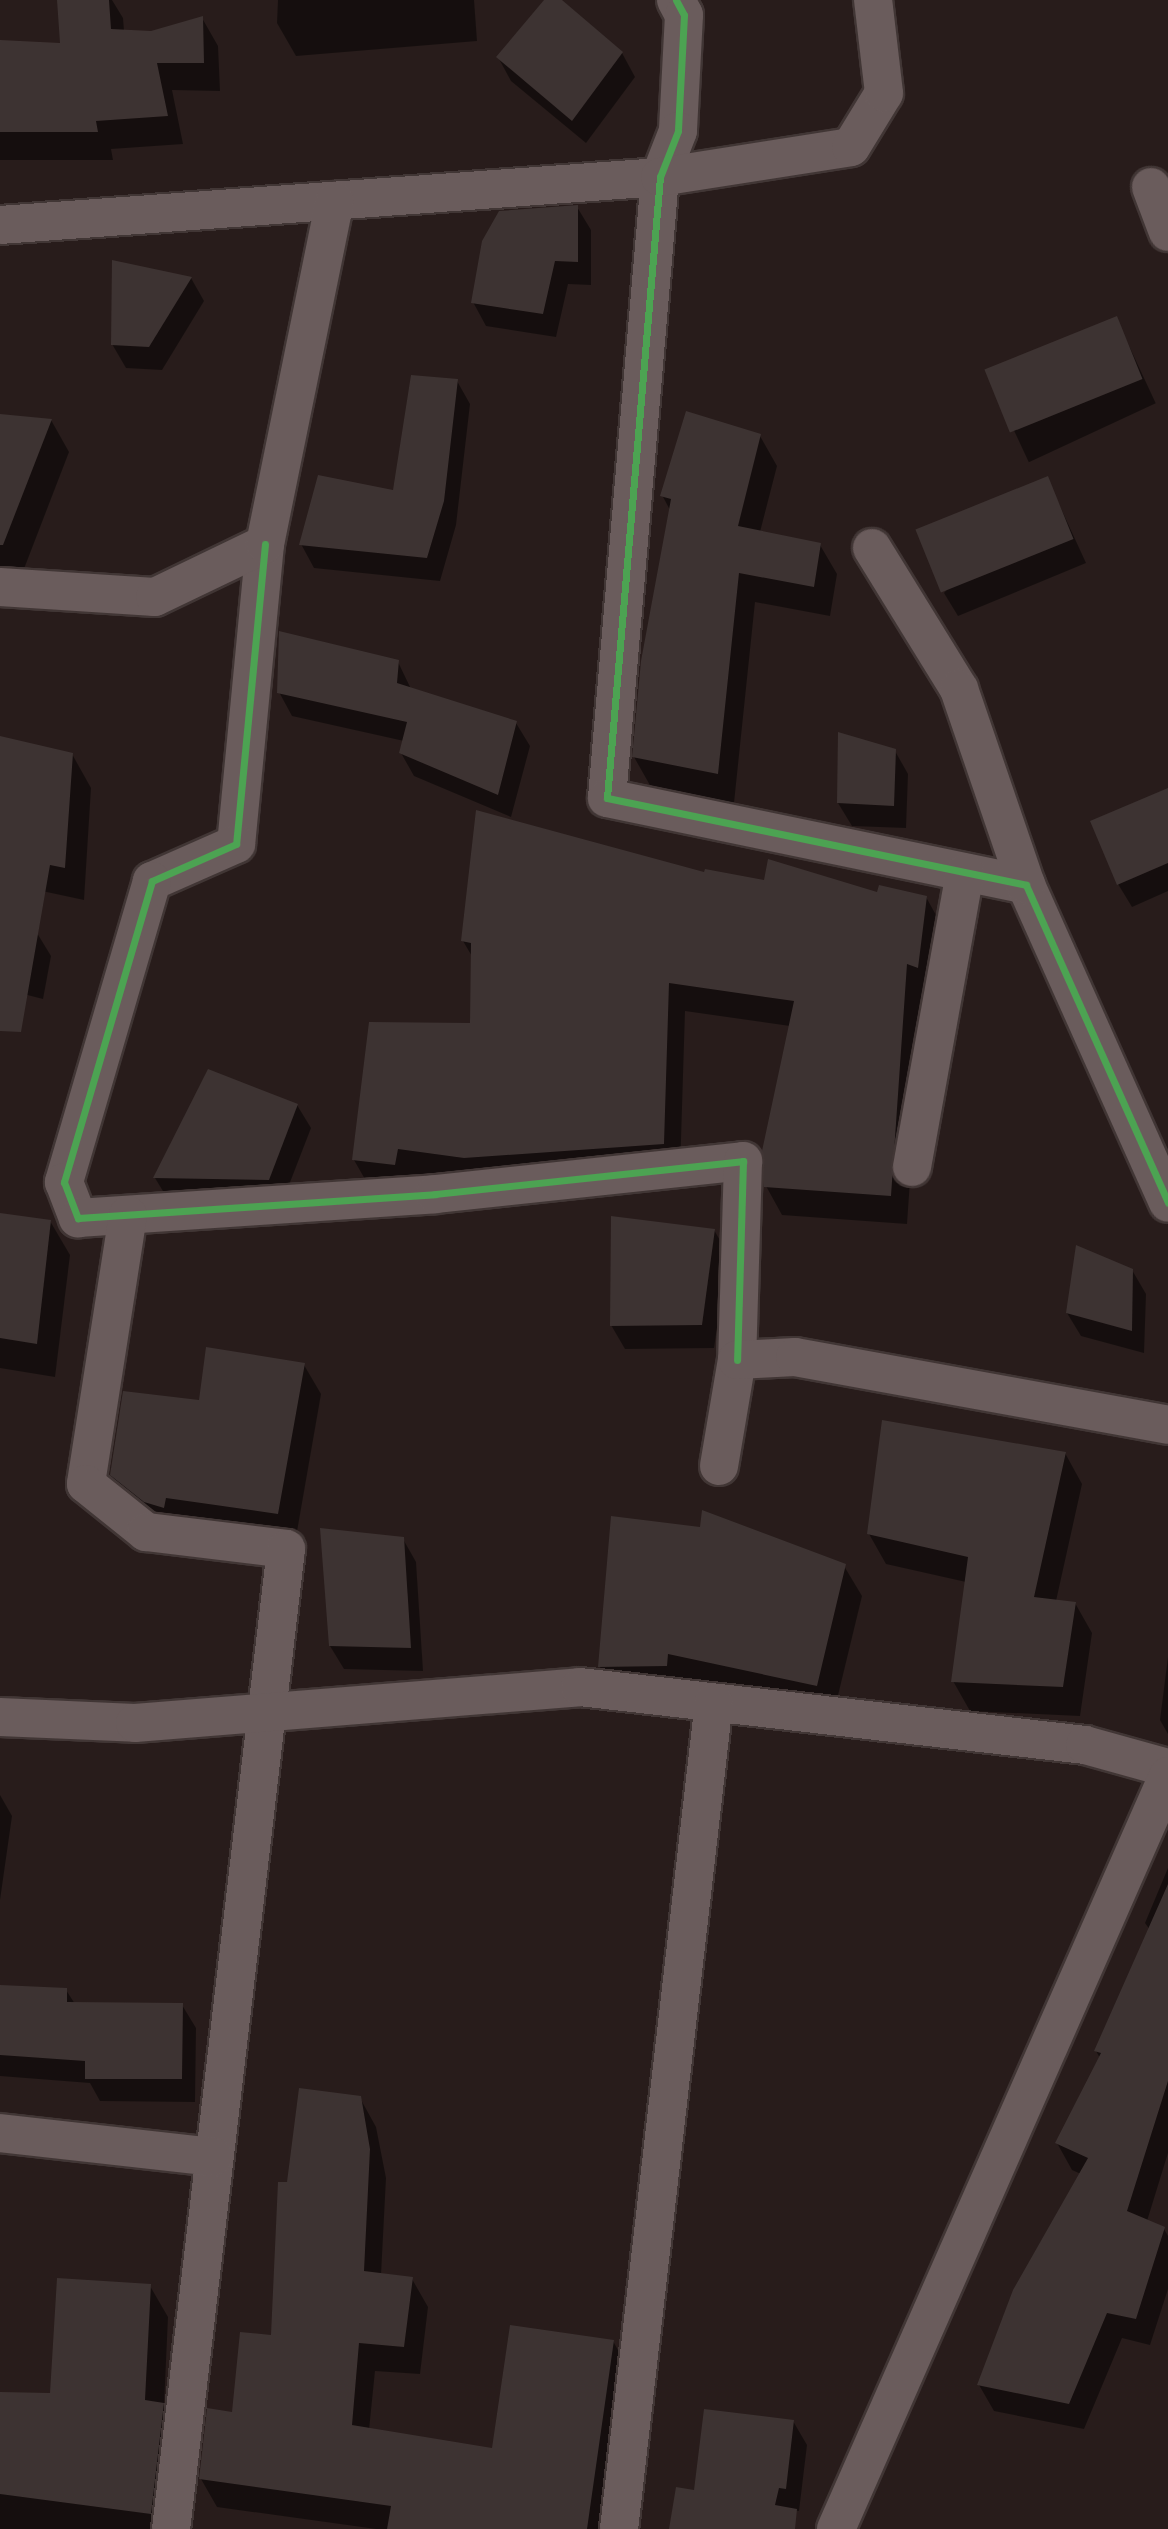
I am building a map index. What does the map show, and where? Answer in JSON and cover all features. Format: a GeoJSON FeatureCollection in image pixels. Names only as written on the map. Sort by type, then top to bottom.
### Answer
{"type":"FeatureCollection","features":[{"type":"Feature","properties":{"kind":"street"},"geometry":{"type":"LineString","coordinates":[[676,0],[684,15],[678,131],[660,177],[607,798],[1026,886]]}},
{"type":"Feature","properties":{"kind":"street"},"geometry":{"type":"LineString","coordinates":[[0,225],[660,177],[851,147],[884,93],[873,0]]}},
{"type":"Feature","properties":{"kind":"street"},"geometry":{"type":"LineString","coordinates":[[1151,187],[1168,232]]}},
{"type":"Feature","properties":{"kind":"street"},"geometry":{"type":"LineString","coordinates":[[335,201],[265,544],[236,844],[152,881],[64,1182],[79,1218],[435,1194],[743,1161],[737,1360],[719,1466]]}},
{"type":"Feature","properties":{"kind":"street"},"geometry":{"type":"LineString","coordinates":[[0,587],[155,597],[265,544]]}},
{"type":"Feature","properties":{"kind":"street"},"geometry":{"type":"LineString","coordinates":[[872,548],[959,689],[1026,886],[1168,1203]]}},
{"type":"Feature","properties":{"kind":"street"},"geometry":{"type":"LineString","coordinates":[[912,1167],[965,873]]}},
{"type":"Feature","properties":{"kind":"street"},"geometry":{"type":"LineString","coordinates":[[128,1214],[86,1484],[146,1532],[286,1549],[171,2529]]}},
{"type":"Feature","properties":{"kind":"street"},"geometry":{"type":"LineString","coordinates":[[737,1360],[795,1357],[1168,1425]]}},
{"type":"Feature","properties":{"kind":"street"},"geometry":{"type":"LineString","coordinates":[[0,1717],[135,1723],[267,1710],[580,1687],[1085,1745],[1168,1768]]}},
{"type":"Feature","properties":{"kind":"street"},"geometry":{"type":"LineString","coordinates":[[619,2529],[714,1702]]}},
{"type":"Feature","properties":{"kind":"street"},"geometry":{"type":"LineString","coordinates":[[836,2529],[1168,1776]]}},
{"type":"Feature","properties":{"kind":"street"},"geometry":{"type":"LineString","coordinates":[[0,2133],[214,2157]]}},
{"type":"Feature","properties":{"kind":"building"},"geometry":{"type":"Polygon","coordinates":[[[57,0],[109,0],[111,29],[151,31],[203,16],[204,63],[157,63],[168,116],[96,121],[98,132],[0,132],[0,40],[60,43],[57,0]]]}},
{"type":"Feature","properties":{"kind":"building"},"geometry":{"type":"Polygon","coordinates":[[[544,0],[562,0],[623,52],[572,121],[496,57],[544,0]]]}},
{"type":"Feature","properties":{"kind":"building"},"geometry":{"type":"Polygon","coordinates":[[[578,205],[578,262],[555,261],[543,314],[471,303],[482,241],[499,211],[578,205]]]}},
{"type":"Feature","properties":{"kind":"building"},"geometry":{"type":"Polygon","coordinates":[[[112,260],[192,277],[149,347],[111,345],[112,260]]]}},
{"type":"Feature","properties":{"kind":"building"},"geometry":{"type":"Polygon","coordinates":[[[1117,316],[1142,379],[1010,433],[984,370],[1117,316]]]}},
{"type":"Feature","properties":{"kind":"building"},"geometry":{"type":"Polygon","coordinates":[[[411,375],[458,379],[444,501],[427,558],[299,545],[318,475],[393,490],[411,375]]]}},
{"type":"Feature","properties":{"kind":"building"},"geometry":{"type":"Polygon","coordinates":[[[686,411],[761,434],[738,526],[821,543],[814,587],[739,573],[718,774],[632,757],[641,661],[671,499],[660,496],[686,411]]]}},
{"type":"Feature","properties":{"kind":"building"},"geometry":{"type":"Polygon","coordinates":[[[0,414],[52,419],[3,545],[0,545],[0,414]]]}},
{"type":"Feature","properties":{"kind":"building"},"geometry":{"type":"Polygon","coordinates":[[[1048,476],[1073,539],[941,593],[915,530],[1048,476]]]}},
{"type":"Feature","properties":{"kind":"building"},"geometry":{"type":"Polygon","coordinates":[[[279,631],[399,660],[397,683],[517,721],[498,795],[399,753],[407,722],[277,693],[279,631]]]}},
{"type":"Feature","properties":{"kind":"building"},"geometry":{"type":"Polygon","coordinates":[[[838,732],[896,749],[894,806],[837,803],[838,732]]]}},
{"type":"Feature","properties":{"kind":"building"},"geometry":{"type":"Polygon","coordinates":[[[0,736],[73,753],[65,868],[50,865],[21,1032],[0,1031],[0,736]]]}},
{"type":"Feature","properties":{"kind":"building"},"geometry":{"type":"Polygon","coordinates":[[[1168,788],[1168,863],[1117,885],[1090,821],[1168,788]]]}},
{"type":"Feature","properties":{"kind":"building"},"geometry":{"type":"Polygon","coordinates":[[[476,810],[704,872],[705,869],[764,880],[768,859],[877,892],[879,885],[927,896],[918,968],[907,964],[891,1196],[764,1187],[762,1151],[794,1001],[669,983],[664,1144],[464,1158],[398,1149],[395,1165],[352,1160],[369,1022],[470,1023],[471,943],[461,941],[476,810]]]}},
{"type":"Feature","properties":{"kind":"building"},"geometry":{"type":"Polygon","coordinates":[[[208,1069],[298,1104],[269,1180],[153,1178],[208,1069]]]}},
{"type":"Feature","properties":{"kind":"building"},"geometry":{"type":"Polygon","coordinates":[[[0,1213],[51,1220],[37,1344],[0,1338],[0,1213]]]}},
{"type":"Feature","properties":{"kind":"building"},"geometry":{"type":"Polygon","coordinates":[[[611,1216],[715,1229],[702,1325],[610,1326],[611,1216]]]}},
{"type":"Feature","properties":{"kind":"building"},"geometry":{"type":"Polygon","coordinates":[[[1076,1245],[1133,1269],[1132,1331],[1066,1313],[1076,1245]]]}},
{"type":"Feature","properties":{"kind":"building"},"geometry":{"type":"Polygon","coordinates":[[[206,1347],[305,1363],[278,1514],[166,1498],[164,1508],[144,1502],[110,1475],[123,1391],[199,1400],[206,1347]]]}},
{"type":"Feature","properties":{"kind":"building"},"geometry":{"type":"Polygon","coordinates":[[[882,1420],[1066,1452],[1034,1597],[1076,1602],[1063,1687],[951,1682],[968,1557],[867,1534],[882,1420]]]}},
{"type":"Feature","properties":{"kind":"building"},"geometry":{"type":"Polygon","coordinates":[[[702,1510],[846,1564],[817,1686],[668,1654],[667,1666],[598,1667],[611,1516],[700,1527],[702,1510]]]}},
{"type":"Feature","properties":{"kind":"building"},"geometry":{"type":"Polygon","coordinates":[[[320,1528],[404,1537],[411,1648],[329,1646],[320,1528]]]}},
{"type":"Feature","properties":{"kind":"building"},"geometry":{"type":"Polygon","coordinates":[[[1168,1884],[1168,2081],[1127,2211],[1165,2227],[1136,2319],[1107,2313],[1069,2404],[977,2385],[1013,2290],[1088,2158],[1055,2143],[1101,2053],[1094,2051],[1168,1884]]]}},
{"type":"Feature","properties":{"kind":"building"},"geometry":{"type":"Polygon","coordinates":[[[0,1985],[67,1988],[67,2002],[183,2003],[182,2079],[85,2079],[85,2061],[0,2055],[0,1985]]]}},
{"type":"Feature","properties":{"kind":"building"},"geometry":{"type":"Polygon","coordinates":[[[299,2088],[361,2096],[370,2149],[364,2271],[413,2277],[404,2347],[359,2343],[352,2425],[492,2448],[510,2325],[614,2340],[587,2529],[387,2529],[391,2506],[199,2479],[207,2408],[232,2412],[240,2332],[271,2335],[278,2182],[287,2182],[299,2088]]]}},
{"type":"Feature","properties":{"kind":"building"},"geometry":{"type":"Polygon","coordinates":[[[57,2278],[151,2284],[145,2400],[164,2403],[151,2514],[0,2494],[0,2392],[50,2393],[57,2278]]]}},
{"type":"Feature","properties":{"kind":"building"},"geometry":{"type":"Polygon","coordinates":[[[704,2409],[794,2420],[786,2489],[779,2488],[775,2505],[797,2509],[795,2529],[669,2529],[676,2487],[694,2490],[704,2409]]]}},
{"type":"Feature","properties":{"kind":"cycle path"},"geometry":{"type":"LineString","coordinates":[[676,0],[684,15],[678,131],[660,177],[607,798],[1026,885],[1168,1203]]}},
{"type":"Feature","properties":{"kind":"cycle path"},"geometry":{"type":"LineString","coordinates":[[265,544],[236,844],[152,881],[64,1182],[78,1218],[435,1194],[743,1161],[737,1360]]}}]}
